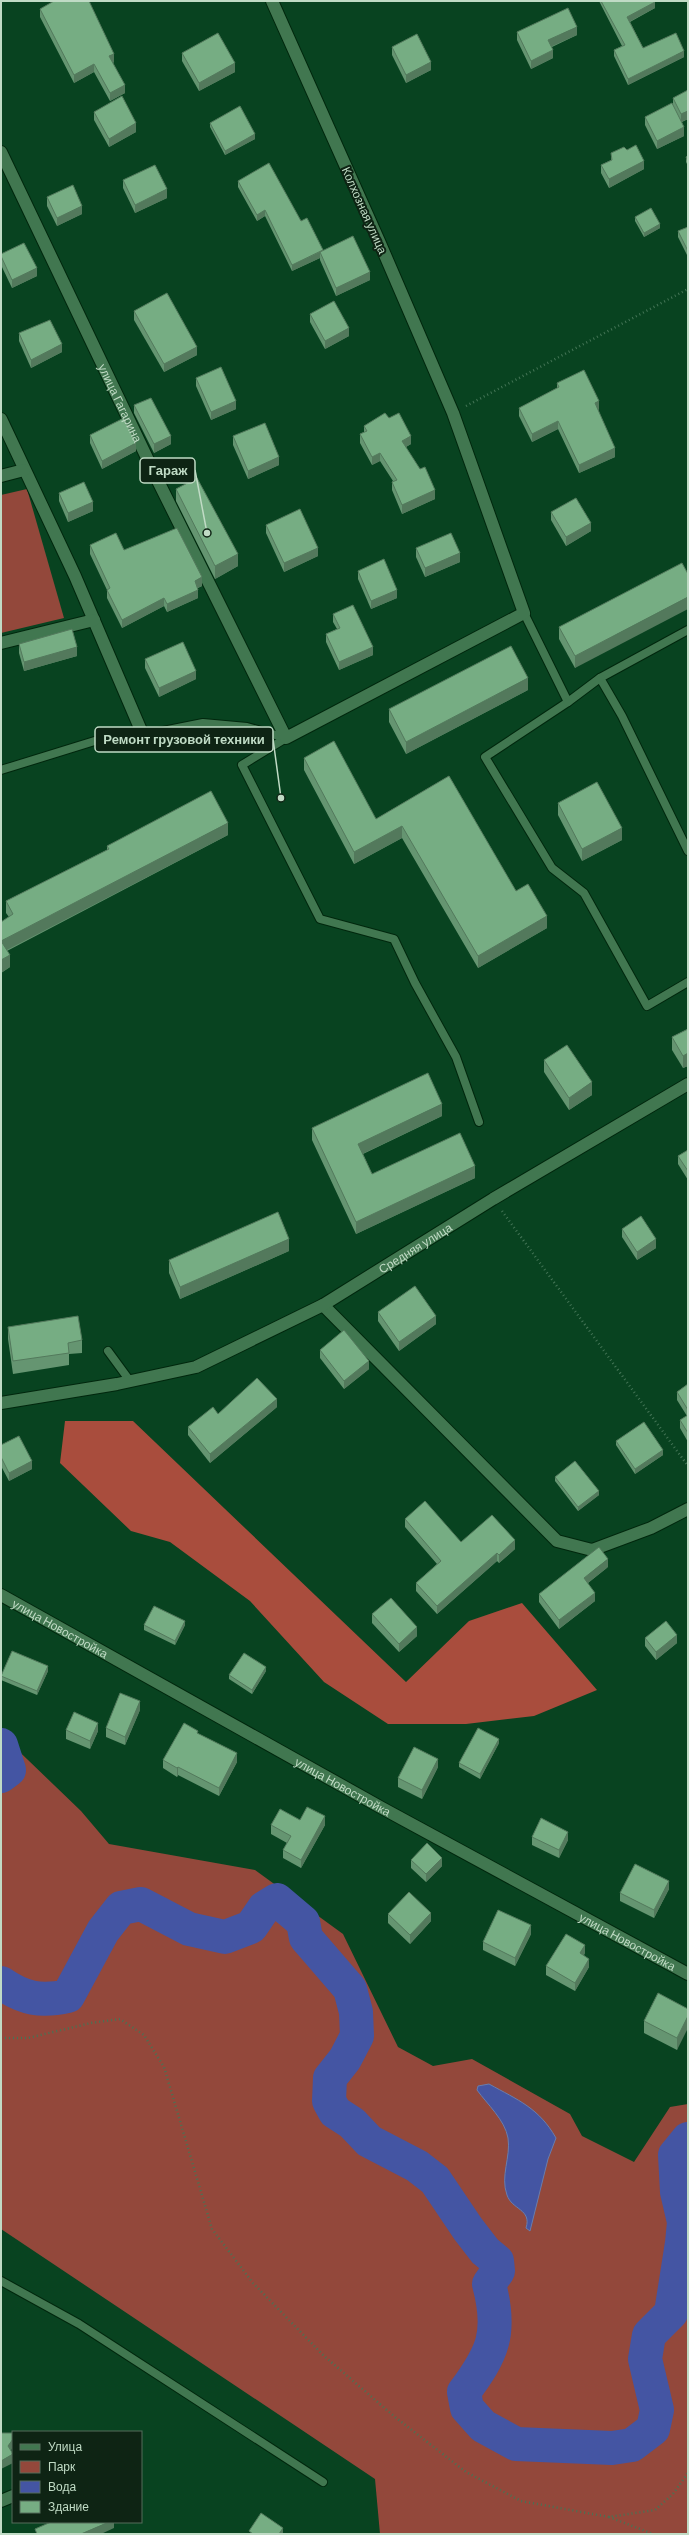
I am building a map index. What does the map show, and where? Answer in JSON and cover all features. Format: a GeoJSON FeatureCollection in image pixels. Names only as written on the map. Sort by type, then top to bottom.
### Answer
{"type":"FeatureCollection","features":[{"type":"Feature","properties":{"kind":"street","name":"Колхозная улица"},"geometry":{"type":"LineString","coordinates":[[272,1],[379,241],[454,417],[524,613]]}},
{"type":"Feature","properties":{"kind":"street","name":"улица Гагарина"},"geometry":{"type":"LineString","coordinates":[[1,152],[159,483],[286,738]]}},
{"type":"Feature","properties":{"kind":"street"},"geometry":{"type":"LineString","coordinates":[[1,419],[94,620],[143,735]]}},
{"type":"Feature","properties":{"kind":"street"},"geometry":{"type":"LineString","coordinates":[[1,476],[24,470]]}},
{"type":"Feature","properties":{"kind":"street"},"geometry":{"type":"LineString","coordinates":[[286,738],[524,613]]}},
{"type":"Feature","properties":{"kind":"street"},"geometry":{"type":"LineString","coordinates":[[1,643],[94,620]]}},
{"type":"Feature","properties":{"kind":"street","name":"Средняя улица"},"geometry":{"type":"LineString","coordinates":[[1,1403],[130,1381],[196,1367],[323,1305],[493,1199],[688,1084]]}},
{"type":"Feature","properties":{"kind":"street"},"geometry":{"type":"LineString","coordinates":[[323,1305],[558,1541],[592,1550],[651,1528],[688,1510]]}},
{"type":"Feature","properties":{"kind":"street","name":"улица Новостройка"},"geometry":{"type":"LineString","coordinates":[[1,1595],[382,1808],[688,1974]]}},
{"type":"Feature","properties":{"kind":"street"},"geometry":{"type":"LineString","coordinates":[[1,2500],[12,2496]]}},
{"type":"Feature","properties":{"kind":"lane"},"geometry":{"type":"LineString","coordinates":[[524,613],[568,702]]}},
{"type":"Feature","properties":{"kind":"lane"},"geometry":{"type":"LineString","coordinates":[[688,630],[600,678],[568,702],[485,757],[552,868],[584,893],[647,1006],[688,982]]}},
{"type":"Feature","properties":{"kind":"lane"},"geometry":{"type":"LineString","coordinates":[[600,678],[622,716],[688,851]]}},
{"type":"Feature","properties":{"kind":"lane"},"geometry":{"type":"LineString","coordinates":[[1,770],[114,735],[143,735],[203,723],[247,726],[286,738]]}},
{"type":"Feature","properties":{"kind":"lane"},"geometry":{"type":"LineString","coordinates":[[286,738],[242,764],[320,919],[394,939],[415,983],[456,1056],[479,1122]]}},
{"type":"Feature","properties":{"kind":"lane"},"geometry":{"type":"LineString","coordinates":[[108,1351],[130,1381]]}},
{"type":"Feature","properties":{"kind":"lane"},"geometry":{"type":"LineString","coordinates":[[1,2281],[80,2324],[323,2482]]}},
{"type":"Feature","properties":{"kind":"path"},"geometry":{"type":"LineString","coordinates":[[454,417],[688,289]]}},
{"type":"Feature","properties":{"kind":"path"},"geometry":{"type":"LineString","coordinates":[[493,1199],[688,1466]]}},
{"type":"Feature","properties":{"kind":"path"},"geometry":{"type":"LineString","coordinates":[[1,2038],[28,2038],[91,2023],[120,2018],[144,2035],[164,2067],[212,2229],[253,2284],[323,2355],[395,2417],[466,2472],[521,2500],[609,2517],[653,2534]]}},
{"type":"Feature","properties":{"kind":"path"},"geometry":{"type":"LineString","coordinates":[[609,2517],[654,2510],[673,2494],[688,2473]]}},
{"type":"Feature","properties":{"kind":"green space"},"geometry":{"type":"Polygon","coordinates":[[[27,489],[64,618],[1,633],[1,495],[27,489]]]}},
{"type":"Feature","properties":{"kind":"green space"},"geometry":{"type":"Polygon","coordinates":[[[1,1734],[81,1811],[109,1844],[255,1870],[343,1934],[398,2047],[433,2066],[472,2059],[570,2114],[582,2136],[634,2162],[670,2107],[688,2104],[688,2534],[380,2534],[375,2479],[1,2229],[1,1734]]]}},
{"type":"Feature","properties":{"kind":"shaded area"},"geometry":{"type":"Polygon","coordinates":[[[65,1421],[133,1421],[406,1682],[469,1621],[522,1603],[597,1690],[534,1716],[466,1724],[388,1724],[324,1682],[250,1601],[170,1542],[131,1531],[60,1463],[65,1421]]]}},
{"type":"Feature","properties":{"kind":"water"},"geometry":{"type":"Polygon","coordinates":[[[489,2084],[518,2100],[535,2112],[556,2138],[548,2159],[530,2231],[526,2228],[527,2222],[524,2213],[509,2200],[505,2188],[505,2174],[509,2145],[506,2131],[500,2119],[477,2090],[478,2086],[489,2084]]]}},
{"type":"Feature","properties":{"kind":"building"},"geometry":{"type":"Polygon","coordinates":[[[54,1],[89,1],[114,54],[109,56],[125,85],[110,93],[94,64],[74,75],[40,9],[54,1]]]}},
{"type":"Feature","properties":{"kind":"building"},"geometry":{"type":"Polygon","coordinates":[[[601,1],[655,1],[627,17],[643,48],[676,33],[684,51],[628,79],[614,50],[625,45],[601,1]]]}},
{"type":"Feature","properties":{"kind":"building"},"geometry":{"type":"Polygon","coordinates":[[[568,8],[577,27],[548,40],[553,50],[531,61],[517,32],[568,8]]]}},
{"type":"Feature","properties":{"kind":"building"},"geometry":{"type":"Polygon","coordinates":[[[218,33],[235,63],[199,83],[182,53],[218,33]]]}},
{"type":"Feature","properties":{"kind":"building"},"geometry":{"type":"Polygon","coordinates":[[[417,34],[431,62],[406,75],[392,47],[417,34]]]}},
{"type":"Feature","properties":{"kind":"building"},"geometry":{"type":"Polygon","coordinates":[[[688,90],[688,111],[681,114],[673,98],[688,90]]]}},
{"type":"Feature","properties":{"kind":"building"},"geometry":{"type":"Polygon","coordinates":[[[122,96],[136,123],[109,139],[94,112],[122,96]]]}},
{"type":"Feature","properties":{"kind":"building"},"geometry":{"type":"Polygon","coordinates":[[[672,103],[684,127],[657,141],[645,117],[672,103]]]}},
{"type":"Feature","properties":{"kind":"building"},"geometry":{"type":"Polygon","coordinates":[[[240,106],[255,134],[225,151],[210,123],[240,106]]]}},
{"type":"Feature","properties":{"kind":"building"},"geometry":{"type":"Polygon","coordinates":[[[636,145],[644,161],[609,179],[601,165],[612,160],[611,153],[624,147],[627,150],[636,145]]]}},
{"type":"Feature","properties":{"kind":"building"},"geometry":{"type":"Polygon","coordinates":[[[269,163],[301,221],[307,218],[323,250],[292,265],[265,210],[257,215],[238,181],[269,163]]]}},
{"type":"Feature","properties":{"kind":"building"},"geometry":{"type":"Polygon","coordinates":[[[155,165],[167,189],[135,205],[123,180],[155,165]]]}},
{"type":"Feature","properties":{"kind":"building"},"geometry":{"type":"Polygon","coordinates":[[[73,185],[82,206],[57,218],[47,197],[73,185]]]}},
{"type":"Feature","properties":{"kind":"building"},"geometry":{"type":"Polygon","coordinates":[[[651,208],[660,224],[644,233],[635,217],[651,208]]]}},
{"type":"Feature","properties":{"kind":"building"},"geometry":{"type":"Polygon","coordinates":[[[688,227],[688,251],[678,231],[688,227]]]}},
{"type":"Feature","properties":{"kind":"building"},"geometry":{"type":"Polygon","coordinates":[[[353,236],[370,272],[336,288],[320,252],[353,236]]]}},
{"type":"Feature","properties":{"kind":"building"},"geometry":{"type":"Polygon","coordinates":[[[24,243],[37,268],[12,280],[1,254],[24,243]]]}},
{"type":"Feature","properties":{"kind":"building"},"geometry":{"type":"Polygon","coordinates":[[[167,293],[197,347],[164,364],[134,311],[167,293]]]}},
{"type":"Feature","properties":{"kind":"building"},"geometry":{"type":"Polygon","coordinates":[[[334,301],[349,328],[325,341],[310,314],[334,301]]]}},
{"type":"Feature","properties":{"kind":"building"},"geometry":{"type":"Polygon","coordinates":[[[50,320],[62,344],[31,360],[19,333],[50,320]]]}},
{"type":"Feature","properties":{"kind":"building"},"geometry":{"type":"Polygon","coordinates":[[[221,367],[236,401],[211,412],[196,378],[221,367]]]}},
{"type":"Feature","properties":{"kind":"building"},"geometry":{"type":"Polygon","coordinates":[[[584,370],[599,401],[595,403],[615,448],[579,465],[558,421],[532,434],[519,408],[559,387],[557,383],[584,370]]]}},
{"type":"Feature","properties":{"kind":"building"},"geometry":{"type":"Polygon","coordinates":[[[151,398],[171,436],[154,444],[134,405],[151,398]]]}},
{"type":"Feature","properties":{"kind":"building"},"geometry":{"type":"Polygon","coordinates":[[[385,413],[389,418],[399,413],[411,436],[402,441],[420,469],[425,467],[435,490],[402,505],[392,482],[397,480],[380,453],[372,457],[360,434],[367,431],[364,426],[385,413]]]}},
{"type":"Feature","properties":{"kind":"building"},"geometry":{"type":"Polygon","coordinates":[[[124,418],[136,443],[102,461],[90,435],[124,418]]]}},
{"type":"Feature","properties":{"kind":"building"},"geometry":{"type":"Polygon","coordinates":[[[265,423],[279,457],[248,471],[233,436],[265,423]]]}},
{"type":"Feature","properties":{"kind":"building"},"geometry":{"type":"Polygon","coordinates":[[[197,478],[238,554],[215,566],[176,489],[197,478]]]}},
{"type":"Feature","properties":{"kind":"building"},"geometry":{"type":"Polygon","coordinates":[[[84,482],[93,502],[68,513],[59,493],[84,482]]]}},
{"type":"Feature","properties":{"kind":"building"},"geometry":{"type":"Polygon","coordinates":[[[576,498],[591,523],[566,537],[551,512],[576,498]]]}},
{"type":"Feature","properties":{"kind":"building"},"geometry":{"type":"Polygon","coordinates":[[[300,509],[318,548],[284,563],[266,525],[300,509]]]}},
{"type":"Feature","properties":{"kind":"building"},"geometry":{"type":"Polygon","coordinates":[[[177,528],[202,577],[195,581],[198,590],[167,604],[164,598],[122,620],[107,590],[110,588],[90,545],[116,533],[124,550],[177,528]]]}},
{"type":"Feature","properties":{"kind":"building"},"geometry":{"type":"Polygon","coordinates":[[[451,533],[460,553],[425,568],[416,548],[451,533]]]}},
{"type":"Feature","properties":{"kind":"building"},"geometry":{"type":"Polygon","coordinates":[[[384,559],[397,590],[371,601],[358,571],[384,559]]]}},
{"type":"Feature","properties":{"kind":"building"},"geometry":{"type":"Polygon","coordinates":[[[682,563],[688,574],[688,597],[575,656],[559,627],[682,563]]]}},
{"type":"Feature","properties":{"kind":"building"},"geometry":{"type":"Polygon","coordinates":[[[353,605],[373,647],[339,662],[326,634],[340,628],[333,614],[353,605]]]}},
{"type":"Feature","properties":{"kind":"building"},"geometry":{"type":"Polygon","coordinates":[[[72,629],[77,647],[24,662],[19,644],[72,629]]]}},
{"type":"Feature","properties":{"kind":"building"},"geometry":{"type":"Polygon","coordinates":[[[183,642],[196,671],[159,688],[145,659],[183,642]]]}},
{"type":"Feature","properties":{"kind":"building"},"geometry":{"type":"Polygon","coordinates":[[[511,646],[528,678],[406,742],[389,709],[511,646]]]}},
{"type":"Feature","properties":{"kind":"building"},"geometry":{"type":"Polygon","coordinates":[[[334,741],[376,819],[449,776],[516,891],[528,884],[547,916],[478,956],[402,826],[354,852],[304,758],[334,741]]]}},
{"type":"Feature","properties":{"kind":"building"},"geometry":{"type":"Polygon","coordinates":[[[597,782],[622,828],[582,849],[558,803],[597,782]]]}},
{"type":"Feature","properties":{"kind":"building"},"geometry":{"type":"Polygon","coordinates":[[[211,791],[228,823],[1,941],[1,922],[13,914],[6,901],[109,849],[107,846],[211,791]]]}},
{"type":"Feature","properties":{"kind":"building"},"geometry":{"type":"Polygon","coordinates":[[[1,941],[10,955],[1,960],[1,941]]]}},
{"type":"Feature","properties":{"kind":"building"},"geometry":{"type":"Polygon","coordinates":[[[688,1029],[688,1053],[683,1056],[672,1037],[688,1029]]]}},
{"type":"Feature","properties":{"kind":"building"},"geometry":{"type":"Polygon","coordinates":[[[567,1045],[592,1082],[569,1098],[544,1060],[567,1045]]]}},
{"type":"Feature","properties":{"kind":"building"},"geometry":{"type":"Polygon","coordinates":[[[428,1073],[442,1104],[358,1144],[372,1174],[460,1133],[475,1166],[356,1222],[312,1128],[428,1073]]]}},
{"type":"Feature","properties":{"kind":"building"},"geometry":{"type":"Polygon","coordinates":[[[688,1150],[688,1171],[678,1156],[688,1150]]]}},
{"type":"Feature","properties":{"kind":"building"},"geometry":{"type":"Polygon","coordinates":[[[278,1212],[289,1239],[180,1287],[169,1260],[278,1212]]]}},
{"type":"Feature","properties":{"kind":"building"},"geometry":{"type":"Polygon","coordinates":[[[641,1216],[656,1239],[637,1252],[622,1229],[641,1216]]]}},
{"type":"Feature","properties":{"kind":"building"},"geometry":{"type":"Polygon","coordinates":[[[415,1286],[436,1316],[399,1342],[378,1312],[415,1286]]]}},
{"type":"Feature","properties":{"kind":"building"},"geometry":{"type":"Polygon","coordinates":[[[78,1316],[82,1340],[68,1343],[69,1353],[13,1361],[8,1327],[78,1316]]]}},
{"type":"Feature","properties":{"kind":"building"},"geometry":{"type":"Polygon","coordinates":[[[344,1330],[369,1361],[344,1381],[320,1350],[344,1330]]]}},
{"type":"Feature","properties":{"kind":"building"},"geometry":{"type":"Polygon","coordinates":[[[257,1378],[277,1399],[210,1454],[188,1427],[213,1407],[218,1414],[257,1378]]]}},
{"type":"Feature","properties":{"kind":"building"},"geometry":{"type":"Polygon","coordinates":[[[688,1384],[688,1410],[677,1392],[688,1384]]]}},
{"type":"Feature","properties":{"kind":"building"},"geometry":{"type":"Polygon","coordinates":[[[688,1415],[688,1433],[680,1420],[688,1415]]]}},
{"type":"Feature","properties":{"kind":"building"},"geometry":{"type":"Polygon","coordinates":[[[644,1422],[663,1450],[635,1469],[616,1441],[644,1422]]]}},
{"type":"Feature","properties":{"kind":"building"},"geometry":{"type":"Polygon","coordinates":[[[19,1436],[32,1461],[9,1473],[1,1457],[1,1445],[19,1436]]]}},
{"type":"Feature","properties":{"kind":"building"},"geometry":{"type":"Polygon","coordinates":[[[575,1461],[599,1491],[578,1507],[555,1477],[575,1461]]]}},
{"type":"Feature","properties":{"kind":"building"},"geometry":{"type":"Polygon","coordinates":[[[425,1501],[461,1542],[492,1515],[515,1540],[499,1555],[497,1553],[437,1606],[416,1583],[441,1561],[405,1519],[425,1501]]]}},
{"type":"Feature","properties":{"kind":"building"},"geometry":{"type":"Polygon","coordinates":[[[599,1547],[608,1559],[584,1578],[595,1593],[559,1620],[539,1594],[599,1547]]]}},
{"type":"Feature","properties":{"kind":"building"},"geometry":{"type":"Polygon","coordinates":[[[391,1598],[417,1627],[399,1644],[372,1614],[391,1598]]]}},
{"type":"Feature","properties":{"kind":"building"},"geometry":{"type":"Polygon","coordinates":[[[154,1606],[185,1621],[175,1641],[144,1625],[154,1606]]]}},
{"type":"Feature","properties":{"kind":"building"},"geometry":{"type":"Polygon","coordinates":[[[666,1621],[677,1635],[656,1652],[645,1638],[666,1621]]]}},
{"type":"Feature","properties":{"kind":"building"},"geometry":{"type":"Polygon","coordinates":[[[12,1651],[48,1666],[37,1691],[1,1676],[12,1651]]]}},
{"type":"Feature","properties":{"kind":"building"},"geometry":{"type":"Polygon","coordinates":[[[244,1653],[266,1667],[252,1690],[229,1675],[244,1653]]]}},
{"type":"Feature","properties":{"kind":"building"},"geometry":{"type":"Polygon","coordinates":[[[120,1693],[140,1701],[125,1737],[106,1728],[120,1693]]]}},
{"type":"Feature","properties":{"kind":"building"},"geometry":{"type":"Polygon","coordinates":[[[74,1712],[98,1723],[90,1741],[66,1730],[74,1712]]]}},
{"type":"Feature","properties":{"kind":"building"},"geometry":{"type":"Polygon","coordinates":[[[184,1723],[198,1731],[197,1733],[237,1753],[219,1788],[163,1760],[184,1723]]]}},
{"type":"Feature","properties":{"kind":"building"},"geometry":{"type":"Polygon","coordinates":[[[478,1728],[499,1739],[480,1774],[459,1763],[478,1728]]]}},
{"type":"Feature","properties":{"kind":"building"},"geometry":{"type":"Polygon","coordinates":[[[414,1747],[438,1759],[422,1790],[398,1778],[414,1747]]]}},
{"type":"Feature","properties":{"kind":"building"},"geometry":{"type":"Polygon","coordinates":[[[307,1807],[325,1816],[301,1860],[283,1850],[291,1836],[271,1825],[280,1809],[300,1820],[307,1807]]]}},
{"type":"Feature","properties":{"kind":"building"},"geometry":{"type":"Polygon","coordinates":[[[541,1818],[568,1832],[559,1850],[532,1837],[541,1818]]]}},
{"type":"Feature","properties":{"kind":"building"},"geometry":{"type":"Polygon","coordinates":[[[427,1843],[442,1858],[426,1874],[411,1860],[427,1843]]]}},
{"type":"Feature","properties":{"kind":"building"},"geometry":{"type":"Polygon","coordinates":[[[635,1864],[669,1881],[654,1910],[620,1893],[635,1864]]]}},
{"type":"Feature","properties":{"kind":"building"},"geometry":{"type":"Polygon","coordinates":[[[409,1892],[431,1913],[410,1935],[388,1914],[409,1892]]]}},
{"type":"Feature","properties":{"kind":"building"},"geometry":{"type":"Polygon","coordinates":[[[498,1910],[531,1925],[515,1958],[483,1942],[498,1910]]]}},
{"type":"Feature","properties":{"kind":"building"},"geometry":{"type":"Polygon","coordinates":[[[566,1934],[585,1945],[580,1953],[589,1959],[575,1983],[546,1966],[566,1934]]]}},
{"type":"Feature","properties":{"kind":"building"},"geometry":{"type":"Polygon","coordinates":[[[658,1993],[688,2009],[688,2016],[677,2038],[644,2021],[658,1993]]]}},
{"type":"Feature","properties":{"kind":"building"},"geometry":{"type":"Polygon","coordinates":[[[1,2432],[12,2433],[12,2440],[8,2446],[12,2455],[1,2461],[1,2432]]]}},
{"type":"Feature","properties":{"kind":"building"},"geometry":{"type":"Polygon","coordinates":[[[261,2513],[283,2528],[279,2534],[253,2534],[249,2531],[261,2513]]]}},
{"type":"Feature","properties":{"kind":"building"},"geometry":{"type":"Polygon","coordinates":[[[49,2523],[107,2523],[81,2534],[37,2534],[35,2529],[49,2523]]]}},
{"type":"Feature","properties":{"kind":"waterway"},"geometry":{"type":"LineString","coordinates":[[1,1745],[9,1770],[1,1776]]}},
{"type":"Feature","properties":{"kind":"waterway"},"geometry":{"type":"LineString","coordinates":[[1,1983],[17,1993],[33,1998],[49,1999],[68,1996],[103,1931],[121,1908],[141,1904],[189,1929],[225,1937],[251,1927],[264,1908],[277,1900],[303,1922],[306,1938],[350,1989],[356,2012],[357,2036],[345,2059],[330,2078],[329,2101],[335,2112],[352,2123],[369,2141],[417,2166],[435,2180],[468,2229],[485,2251],[497,2261],[498,2271],[489,2284],[495,2316],[492,2342],[482,2366],[464,2392],[467,2408],[483,2426],[516,2444],[612,2448],[632,2445],[653,2429],[657,2410],[645,2359],[649,2335],[671,2313],[684,2222],[677,2192],[675,2155],[688,2139]]}},
{"type":"Feature","properties":{"kind":"place","name":"Гараж"},"geometry":{"type":"Point","coordinates":[207,533]}},
{"type":"Feature","properties":{"kind":"place","name":"Ремонт грузовой техники"},"geometry":{"type":"Point","coordinates":[281,798]}}]}
